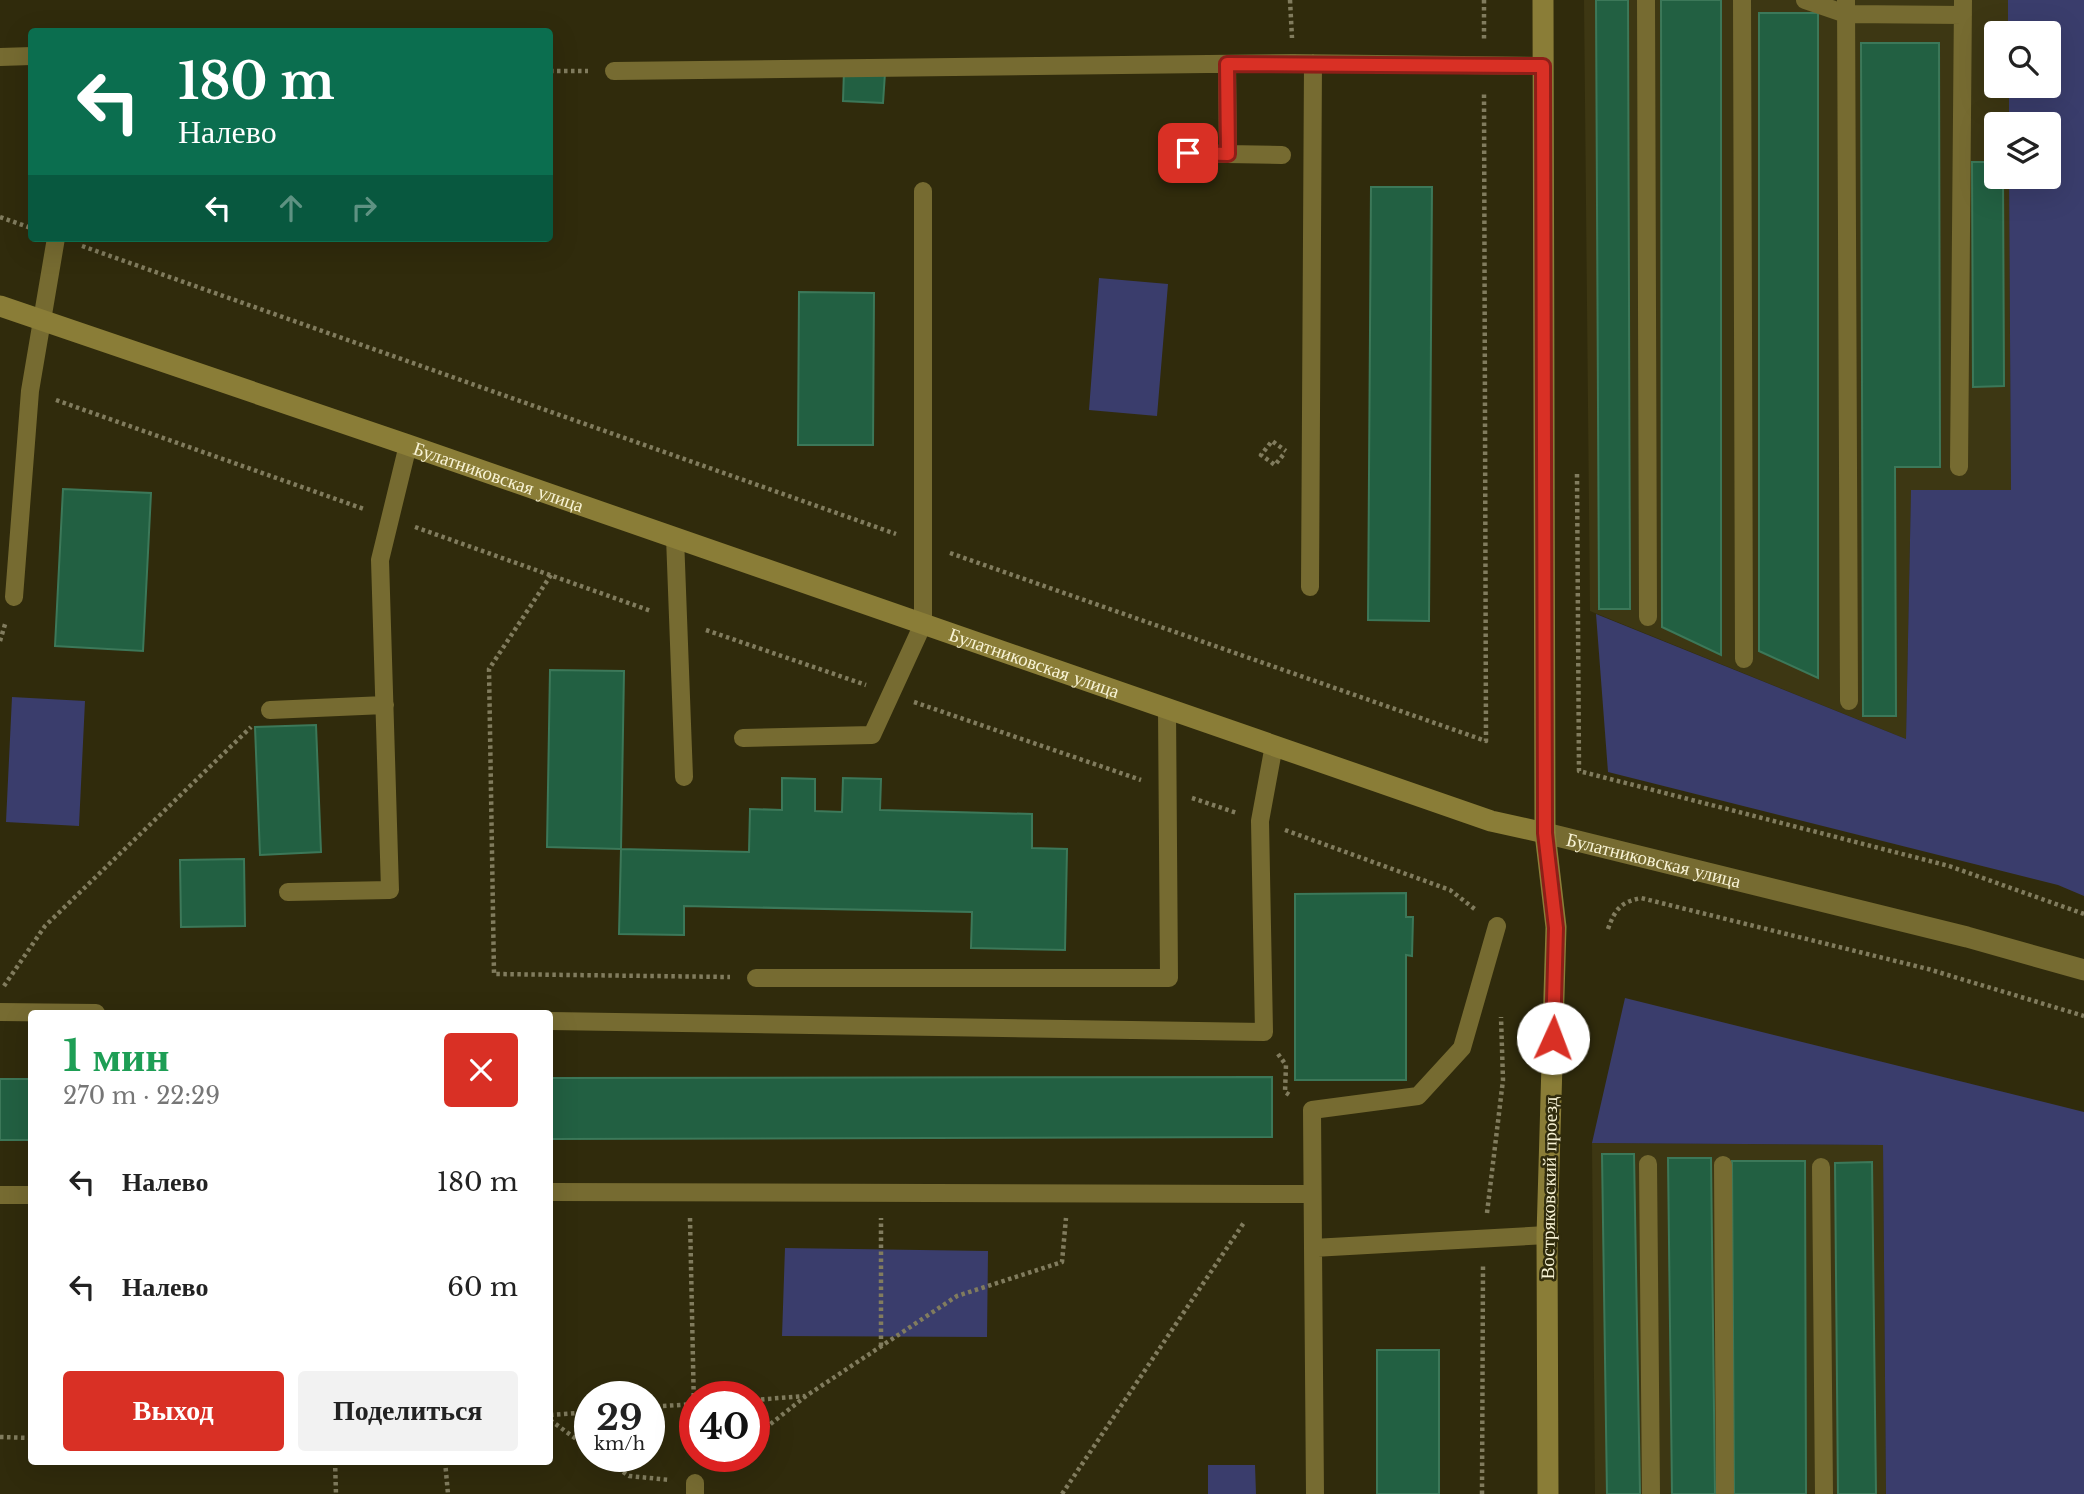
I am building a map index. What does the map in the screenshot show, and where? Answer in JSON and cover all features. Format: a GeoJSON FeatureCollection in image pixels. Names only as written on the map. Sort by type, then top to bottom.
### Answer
{"type":"FeatureCollection","features":[{"type":"Feature","properties":{"kind":"street","name":"Востряковский проезд"},"geometry":{"type":"LineString","coordinates":[[1543,0],[1545,833],[1556,928],[1547,1235],[1548,1494]]}},
{"type":"Feature","properties":{"kind":"street","name":"Булатниковская улица"},"geometry":{"type":"LineString","coordinates":[[0,306],[1491,821],[1967,937],[2084,970]]}},
{"type":"Feature","properties":{"kind":"lane"},"geometry":{"type":"LineString","coordinates":[[1646,0],[1648,617]]}},
{"type":"Feature","properties":{"kind":"lane"},"geometry":{"type":"LineString","coordinates":[[1742,0],[1744,659]]}},
{"type":"Feature","properties":{"kind":"lane"},"geometry":{"type":"LineString","coordinates":[[1805,0],[1846,7],[1963,8],[1959,467]]}},
{"type":"Feature","properties":{"kind":"lane"},"geometry":{"type":"LineString","coordinates":[[1846,7],[1849,701]]}},
{"type":"Feature","properties":{"kind":"lane"},"geometry":{"type":"LineString","coordinates":[[0,57],[28,56]]}},
{"type":"Feature","properties":{"kind":"lane"},"geometry":{"type":"LineString","coordinates":[[614,71],[1293,63],[1543,66]]}},
{"type":"Feature","properties":{"kind":"lane"},"geometry":{"type":"LineString","coordinates":[[1310,587],[1313,63]]}},
{"type":"Feature","properties":{"kind":"lane"},"geometry":{"type":"LineString","coordinates":[[1227,64],[1228,154]]}},
{"type":"Feature","properties":{"kind":"lane"},"geometry":{"type":"LineString","coordinates":[[1167,153],[1282,155]]}},
{"type":"Feature","properties":{"kind":"lane"},"geometry":{"type":"LineString","coordinates":[[743,738],[872,736],[923,624],[922,191]]}},
{"type":"Feature","properties":{"kind":"lane"},"geometry":{"type":"LineString","coordinates":[[14,597],[30,391],[43,321],[63,242]]}},
{"type":"Feature","properties":{"kind":"lane"},"geometry":{"type":"LineString","coordinates":[[288,892],[390,890],[380,560],[408,445]]}},
{"type":"Feature","properties":{"kind":"lane"},"geometry":{"type":"LineString","coordinates":[[675,537],[684,777]]}},
{"type":"Feature","properties":{"kind":"lane"},"geometry":{"type":"LineString","coordinates":[[270,710],[385,705]]}},
{"type":"Feature","properties":{"kind":"lane"},"geometry":{"type":"LineString","coordinates":[[756,978],[1169,978],[1167,709]]}},
{"type":"Feature","properties":{"kind":"lane"},"geometry":{"type":"LineString","coordinates":[[553,1021],[1264,1032],[1260,821],[1274,745]]}},
{"type":"Feature","properties":{"kind":"lane"},"geometry":{"type":"LineString","coordinates":[[1315,1494],[1312,1110],[1418,1096],[1462,1048],[1497,926]]}},
{"type":"Feature","properties":{"kind":"lane"},"geometry":{"type":"LineString","coordinates":[[0,1012],[28,1012]]}},
{"type":"Feature","properties":{"kind":"lane"},"geometry":{"type":"LineString","coordinates":[[1648,1164],[1651,1494]]}},
{"type":"Feature","properties":{"kind":"lane"},"geometry":{"type":"LineString","coordinates":[[1723,1165],[1725,1494]]}},
{"type":"Feature","properties":{"kind":"lane"},"geometry":{"type":"LineString","coordinates":[[1821,1167],[1824,1494]]}},
{"type":"Feature","properties":{"kind":"lane"},"geometry":{"type":"LineString","coordinates":[[553,1192],[1312,1194]]}},
{"type":"Feature","properties":{"kind":"lane"},"geometry":{"type":"LineString","coordinates":[[0,1195],[28,1195]]}},
{"type":"Feature","properties":{"kind":"lane"},"geometry":{"type":"LineString","coordinates":[[1313,1248],[1547,1235]]}},
{"type":"Feature","properties":{"kind":"path"},"geometry":{"type":"LineString","coordinates":[[1290,0],[1293,63]]}},
{"type":"Feature","properties":{"kind":"path"},"geometry":{"type":"LineString","coordinates":[[70,242],[1486,741],[1484,0]]}},
{"type":"Feature","properties":{"kind":"path"},"geometry":{"type":"LineString","coordinates":[[553,71],[614,71]]}},
{"type":"Feature","properties":{"kind":"path"},"geometry":{"type":"LineString","coordinates":[[0,218],[28,228]]}},
{"type":"Feature","properties":{"kind":"path"},"geometry":{"type":"LineString","coordinates":[[30,391],[678,620],[1260,821],[1450,890]]}},
{"type":"Feature","properties":{"kind":"path"},"geometry":{"type":"LineString","coordinates":[[1286,452],[1275,466],[1261,455],[1272,441],[1286,452],[1311,451]]}},
{"type":"Feature","properties":{"kind":"path"},"geometry":{"type":"LineString","coordinates":[[1577,474],[1579,771],[1950,866],[2084,914]]}},
{"type":"Feature","properties":{"kind":"path"},"geometry":{"type":"LineString","coordinates":[[551,575],[489,669],[494,974],[756,978]]}},
{"type":"Feature","properties":{"kind":"path"},"geometry":{"type":"LineString","coordinates":[[0,992],[45,926],[270,710]]}},
{"type":"Feature","properties":{"kind":"path"},"geometry":{"type":"LineString","coordinates":[[1608,929],[1614,913],[1623,902],[1642,898],[1928,969],[2084,1016]]}},
{"type":"Feature","properties":{"kind":"path"},"geometry":{"type":"LineString","coordinates":[[1264,1032],[1286,1065],[1285,1092],[1312,1110]]}},
{"type":"Feature","properties":{"kind":"path"},"geometry":{"type":"LineString","coordinates":[[690,1193],[694,1381]]}},
{"type":"Feature","properties":{"kind":"path"},"geometry":{"type":"LineString","coordinates":[[881,1194],[881,1347]]}},
{"type":"Feature","properties":{"kind":"path"},"geometry":{"type":"LineString","coordinates":[[1062,1494],[1263,1194]]}},
{"type":"Feature","properties":{"kind":"path"},"geometry":{"type":"LineString","coordinates":[[770,1424],[806,1396],[957,1296],[1062,1262],[1068,1195]]}},
{"type":"Feature","properties":{"kind":"path"},"geometry":{"type":"LineString","coordinates":[[770,1399],[806,1396]]}},
{"type":"Feature","properties":{"kind":"path"},"geometry":{"type":"LineString","coordinates":[[553,1415],[574,1413]]}},
{"type":"Feature","properties":{"kind":"path"},"geometry":{"type":"LineString","coordinates":[[553,1422],[574,1437]]}},
{"type":"Feature","properties":{"kind":"path"},"geometry":{"type":"LineString","coordinates":[[0,1437],[28,1438]]}},
{"type":"Feature","properties":{"kind":"path"},"geometry":{"type":"LineString","coordinates":[[335,1465],[336,1494]]}},
{"type":"Feature","properties":{"kind":"path"},"geometry":{"type":"LineString","coordinates":[[445,1465],[448,1494]]}},
{"type":"Feature","properties":{"kind":"path"},"geometry":{"type":"LineString","coordinates":[[623,1472],[629,1476],[695,1488]]}},
{"type":"Feature","properties":{"kind":"shaded area"},"geometry":{"type":"Polygon","coordinates":[[[1584,0],[2008,0],[2008,21],[1984,21],[1984,98],[2009,98],[2009,112],[1984,112],[1984,189],[2009,189],[2011,491],[1911,491],[1906,739],[1590,611],[1584,0]]]}},
{"type":"Feature","properties":{"kind":"shaded area"},"geometry":{"type":"Polygon","coordinates":[[[2008,0],[2084,0],[2084,896],[2058,885],[1608,772],[1596,614],[1906,739],[1911,490],[2011,490],[2009,189],[2061,189],[2061,112],[2009,112],[2009,98],[2061,98],[2061,21],[2008,21],[2008,0]]]}},
{"type":"Feature","properties":{"kind":"shaded area"},"geometry":{"type":"Polygon","coordinates":[[[1099,278],[1168,284],[1157,416],[1089,410],[1099,278]]]}},
{"type":"Feature","properties":{"kind":"shaded area"},"geometry":{"type":"Polygon","coordinates":[[[12,697],[85,701],[79,826],[6,822],[12,697]]]}},
{"type":"Feature","properties":{"kind":"shaded area"},"geometry":{"type":"Polygon","coordinates":[[[1625,998],[2084,1112],[2084,1494],[1886,1494],[1883,1145],[1592,1143],[1625,998]]]}},
{"type":"Feature","properties":{"kind":"shaded area"},"geometry":{"type":"Polygon","coordinates":[[[1592,1143],[1883,1145],[1886,1494],[1595,1494],[1592,1143]]]}},
{"type":"Feature","properties":{"kind":"shaded area"},"geometry":{"type":"Polygon","coordinates":[[[785,1248],[988,1251],[987,1337],[782,1336],[785,1248]]]}},
{"type":"Feature","properties":{"kind":"shaded area"},"geometry":{"type":"Polygon","coordinates":[[[1208,1465],[1255,1465],[1256,1494],[1208,1494],[1208,1465]]]}},
{"type":"Feature","properties":{"kind":"building"},"geometry":{"type":"Polygon","coordinates":[[[1596,0],[1628,0],[1630,609],[1599,609],[1596,0]]]}},
{"type":"Feature","properties":{"kind":"building"},"geometry":{"type":"Polygon","coordinates":[[[1661,0],[1721,0],[1721,655],[1662,627],[1661,0]]]}},
{"type":"Feature","properties":{"kind":"building"},"geometry":{"type":"Polygon","coordinates":[[[1759,13],[1818,13],[1818,678],[1759,651],[1759,13]]]}},
{"type":"Feature","properties":{"kind":"building"},"geometry":{"type":"Polygon","coordinates":[[[1861,43],[1939,43],[1940,467],[1895,467],[1896,716],[1863,716],[1861,43]]]}},
{"type":"Feature","properties":{"kind":"building"},"geometry":{"type":"Polygon","coordinates":[[[844,70],[885,73],[883,103],[843,101],[844,70]]]}},
{"type":"Feature","properties":{"kind":"building"},"geometry":{"type":"Polygon","coordinates":[[[1972,162],[1984,162],[1984,189],[2003,189],[2004,386],[1973,387],[1972,162]]]}},
{"type":"Feature","properties":{"kind":"building"},"geometry":{"type":"Polygon","coordinates":[[[1371,187],[1432,187],[1429,621],[1368,620],[1371,187]]]}},
{"type":"Feature","properties":{"kind":"building"},"geometry":{"type":"Polygon","coordinates":[[[799,292],[874,293],[873,445],[798,445],[799,292]]]}},
{"type":"Feature","properties":{"kind":"building"},"geometry":{"type":"Polygon","coordinates":[[[63,489],[151,493],[143,651],[55,646],[63,489]]]}},
{"type":"Feature","properties":{"kind":"building"},"geometry":{"type":"Polygon","coordinates":[[[550,670],[624,671],[621,849],[547,847],[550,670]]]}},
{"type":"Feature","properties":{"kind":"building"},"geometry":{"type":"Polygon","coordinates":[[[316,725],[321,852],[260,855],[255,727],[316,725]]]}},
{"type":"Feature","properties":{"kind":"building"},"geometry":{"type":"Polygon","coordinates":[[[782,778],[815,779],[815,811],[842,812],[843,778],[881,779],[880,810],[1032,814],[1032,848],[1067,849],[1065,950],[971,948],[972,912],[684,906],[684,935],[619,934],[621,849],[749,852],[750,809],[782,810],[782,778]]]}},
{"type":"Feature","properties":{"kind":"building"},"geometry":{"type":"Polygon","coordinates":[[[244,859],[245,926],[181,927],[180,860],[244,859]]]}},
{"type":"Feature","properties":{"kind":"building"},"geometry":{"type":"Polygon","coordinates":[[[1406,893],[1406,917],[1413,917],[1412,956],[1406,955],[1406,1080],[1295,1080],[1295,894],[1406,893]]]}},
{"type":"Feature","properties":{"kind":"building"},"geometry":{"type":"Polygon","coordinates":[[[1272,1077],[1272,1137],[553,1139],[553,1078],[1272,1077]]]}},
{"type":"Feature","properties":{"kind":"building"},"geometry":{"type":"Polygon","coordinates":[[[0,1079],[28,1079],[28,1140],[0,1140],[0,1079]]]}},
{"type":"Feature","properties":{"kind":"building"},"geometry":{"type":"Polygon","coordinates":[[[1602,1154],[1634,1154],[1640,1494],[1607,1494],[1602,1154]]]}},
{"type":"Feature","properties":{"kind":"building"},"geometry":{"type":"Polygon","coordinates":[[[1668,1158],[1711,1158],[1715,1494],[1672,1494],[1668,1158]]]}},
{"type":"Feature","properties":{"kind":"building"},"geometry":{"type":"Polygon","coordinates":[[[1732,1161],[1805,1161],[1806,1494],[1734,1494],[1732,1161]]]}},
{"type":"Feature","properties":{"kind":"building"},"geometry":{"type":"Polygon","coordinates":[[[1872,1162],[1876,1494],[1838,1494],[1835,1163],[1872,1162]]]}},
{"type":"Feature","properties":{"kind":"building"},"geometry":{"type":"Polygon","coordinates":[[[1377,1350],[1439,1350],[1439,1494],[1377,1494],[1377,1350]]]}},
{"type":"Feature","properties":{"kind":"route"},"geometry":{"type":"LineString","coordinates":[[1188,153],[1228,154],[1227,64],[1543,66],[1545,833],[1556,928],[1553,1038]]}}]}
